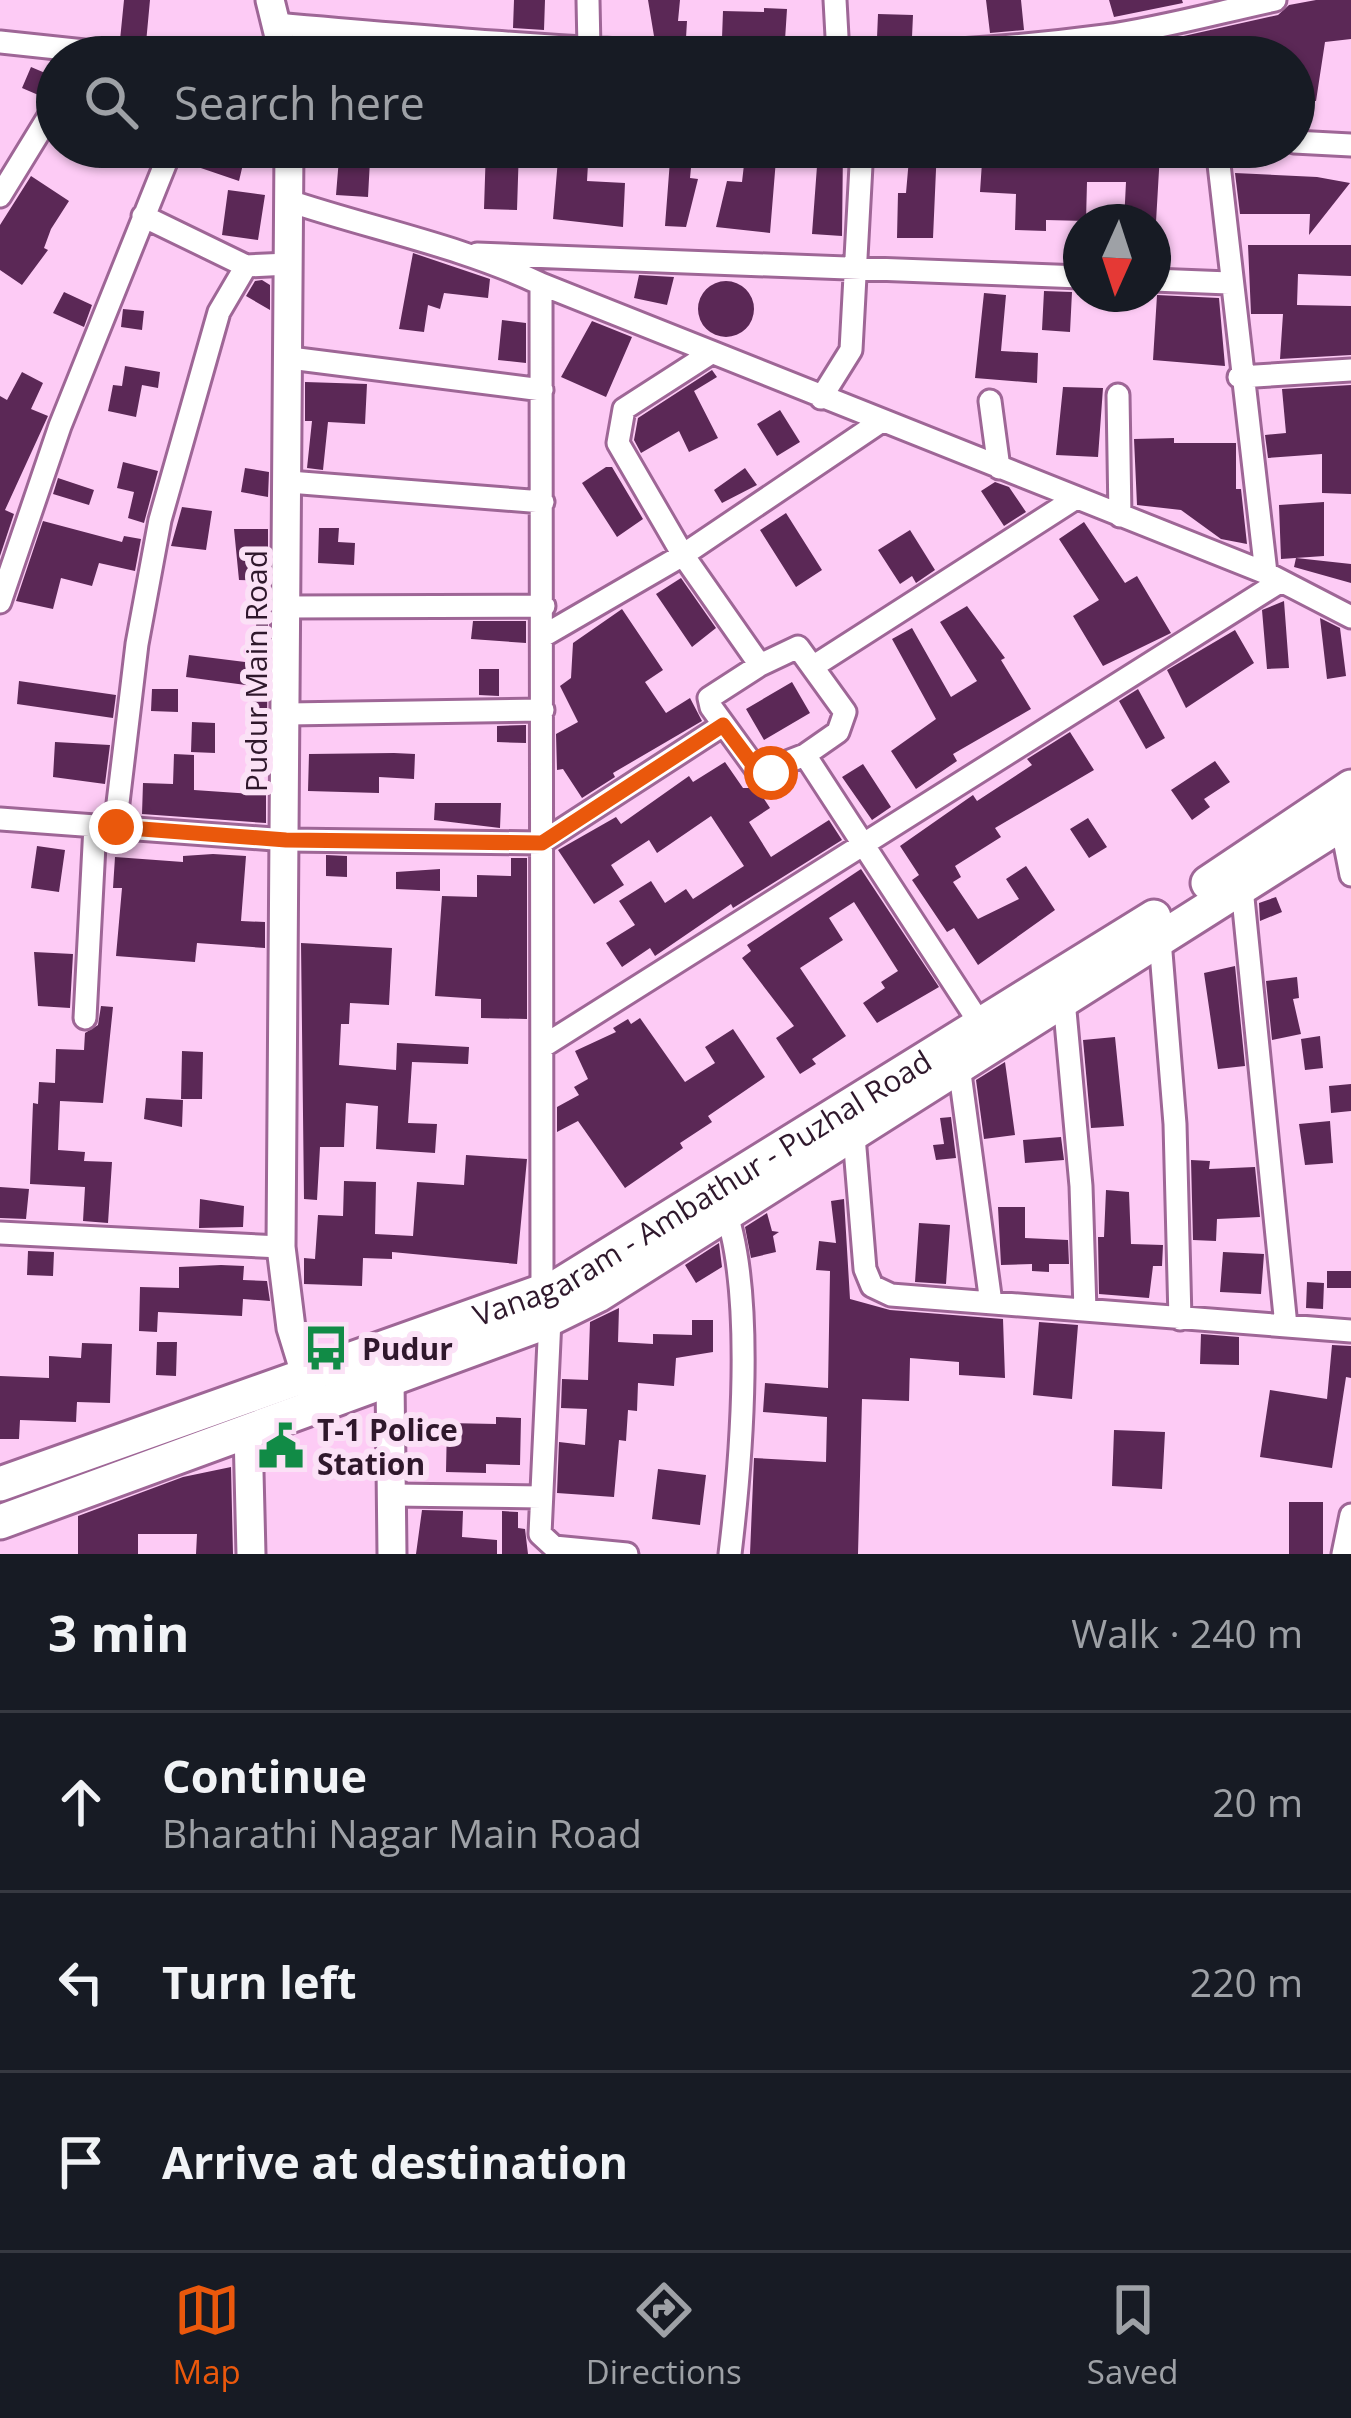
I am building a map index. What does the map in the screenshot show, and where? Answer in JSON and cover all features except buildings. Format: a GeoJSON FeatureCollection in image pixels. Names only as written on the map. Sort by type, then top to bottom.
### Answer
{"type":"FeatureCollection","features":[{"type":"Feature","properties":{"kind":"main road"},"geometry":{"type":"LineString","coordinates":[[0,1522],[248,1432],[310,1391],[391,1379],[546,1305],[849,1119],[959,1066],[1242,888],[1342,812]]}},
{"type":"Feature","properties":{"kind":"main road","name":"Vanagaram - Ambathur - Puzhal Road"},"geometry":{"type":"LineString","coordinates":[[849,1119],[980,1022],[1342,812]]}},
{"type":"Feature","properties":{"kind":"main road","name":"Vanagaram - Ambathur - Puzhal Road"},"geometry":{"type":"LineString","coordinates":[[0,1484],[310,1391],[546,1305]]}},
{"type":"Feature","properties":{"kind":"street"},"geometry":{"type":"LineString","coordinates":[[588,0],[589,36]]}},
{"type":"Feature","properties":{"kind":"street"},"geometry":{"type":"LineString","coordinates":[[835,0],[837,36]]}},
{"type":"Feature","properties":{"kind":"street"},"geometry":{"type":"LineString","coordinates":[[1104,36],[1275,0]]}},
{"type":"Feature","properties":{"kind":"street"},"geometry":{"type":"LineString","coordinates":[[273,12],[478,36]]}},
{"type":"Feature","properties":{"kind":"street"},"geometry":{"type":"LineString","coordinates":[[0,42],[36,47]]}},
{"type":"Feature","properties":{"kind":"street"},"geometry":{"type":"LineString","coordinates":[[0,196],[36,137]]}},
{"type":"Feature","properties":{"kind":"street"},"geometry":{"type":"LineString","coordinates":[[1315,143],[1351,145]]}},
{"type":"Feature","properties":{"kind":"street"},"geometry":{"type":"LineString","coordinates":[[0,602],[60,426],[163,168]]}},
{"type":"Feature","properties":{"kind":"street","name":"Pudur Main Road"},"geometry":{"type":"LineString","coordinates":[[290,168],[281,1247],[310,1391]]}},
{"type":"Feature","properties":{"kind":"street"},"geometry":{"type":"LineString","coordinates":[[820,398],[850,350],[859,268],[861,168]]}},
{"type":"Feature","properties":{"kind":"street"},"geometry":{"type":"LineString","coordinates":[[1219,168],[1239,377],[1274,577]]}},
{"type":"Feature","properties":{"kind":"street"},"geometry":{"type":"LineString","coordinates":[[289,201],[402,238],[477,254],[1063,276]]}},
{"type":"Feature","properties":{"kind":"street"},"geometry":{"type":"LineString","coordinates":[[143,216],[246,266],[290,264]]}},
{"type":"Feature","properties":{"kind":"street"},"geometry":{"type":"LineString","coordinates":[[477,254],[820,398],[1274,577],[1351,617]]}},
{"type":"Feature","properties":{"kind":"street"},"geometry":{"type":"LineString","coordinates":[[85,1018],[105,827],[160,520],[219,312],[246,266]]}},
{"type":"Feature","properties":{"kind":"street"},"geometry":{"type":"LineString","coordinates":[[1171,281],[1229,283]]}},
{"type":"Feature","properties":{"kind":"street"},"geometry":{"type":"LineString","coordinates":[[541,284],[544,1543],[627,1554]]}},
{"type":"Feature","properties":{"kind":"street"},"geometry":{"type":"LineString","coordinates":[[711,353],[624,409],[617,443],[683,555],[760,665]]}},
{"type":"Feature","properties":{"kind":"street"},"geometry":{"type":"LineString","coordinates":[[290,358],[542,389]]}},
{"type":"Feature","properties":{"kind":"street"},"geometry":{"type":"LineString","coordinates":[[1239,377],[1351,370]]}},
{"type":"Feature","properties":{"kind":"street"},"geometry":{"type":"LineString","coordinates":[[1118,395],[1120,516]]}},
{"type":"Feature","properties":{"kind":"street"},"geometry":{"type":"LineString","coordinates":[[990,401],[999,468]]}},
{"type":"Feature","properties":{"kind":"street"},"geometry":{"type":"LineString","coordinates":[[544,635],[683,555],[880,422]]}},
{"type":"Feature","properties":{"kind":"street"},"geometry":{"type":"LineString","coordinates":[[289,482],[543,502]]}},
{"type":"Feature","properties":{"kind":"street"},"geometry":{"type":"LineString","coordinates":[[814,666],[1076,498]]}},
{"type":"Feature","properties":{"kind":"street"},"geometry":{"type":"LineString","coordinates":[[542,1047],[865,846],[1274,577]]}},
{"type":"Feature","properties":{"kind":"street"},"geometry":{"type":"LineString","coordinates":[[288,607],[544,606]]}},
{"type":"Feature","properties":{"kind":"street"},"geometry":{"type":"LineString","coordinates":[[798,647],[814,666],[845,712],[845,723],[806,754],[759,773],[709,698],[798,647]]}},
{"type":"Feature","properties":{"kind":"street"},"geometry":{"type":"LineString","coordinates":[[288,713],[543,710]]}},
{"type":"Feature","properties":{"kind":"street"},"geometry":{"type":"LineString","coordinates":[[0,819],[286,840],[542,843],[723,725]]}},
{"type":"Feature","properties":{"kind":"street"},"geometry":{"type":"LineString","coordinates":[[806,754],[980,1022]]}},
{"type":"Feature","properties":{"kind":"street"},"geometry":{"type":"LineString","coordinates":[[1342,812],[1351,875]]}},
{"type":"Feature","properties":{"kind":"street"},"geometry":{"type":"LineString","coordinates":[[1242,888],[1286,1326]]}},
{"type":"Feature","properties":{"kind":"street"},"geometry":{"type":"LineString","coordinates":[[1160,940],[1175,1124],[1180,1319]]}},
{"type":"Feature","properties":{"kind":"street"},"geometry":{"type":"LineString","coordinates":[[1064,1000],[1081,1186],[1085,1310]]}},
{"type":"Feature","properties":{"kind":"street"},"geometry":{"type":"LineString","coordinates":[[959,1066],[991,1303]]}},
{"type":"Feature","properties":{"kind":"street"},"geometry":{"type":"LineString","coordinates":[[849,1119],[865,1269],[872,1286],[891,1295],[1351,1331]]}},
{"type":"Feature","properties":{"kind":"street"},"geometry":{"type":"LineString","coordinates":[[722,1200],[739,1253],[739,1405],[730,1554]]}},
{"type":"Feature","properties":{"kind":"street"},"geometry":{"type":"LineString","coordinates":[[0,1233],[281,1247]]}},
{"type":"Feature","properties":{"kind":"street"},"geometry":{"type":"LineString","coordinates":[[391,1379],[392,1554]]}},
{"type":"Feature","properties":{"kind":"street"},"geometry":{"type":"LineString","coordinates":[[248,1432],[251,1554]]}},
{"type":"Feature","properties":{"kind":"street"},"geometry":{"type":"LineString","coordinates":[[392,1495],[541,1497]]}},
{"type":"Feature","properties":{"kind":"street"},"geometry":{"type":"LineString","coordinates":[[1343,1554],[1351,1515]]}},
{"type":"Feature","properties":{"kind":"place","name":"Pudur"},"geometry":{"type":"Point","coordinates":[326,1348]}},
{"type":"Feature","properties":{"kind":"place","name":"T-1 Police Station"},"geometry":{"type":"Point","coordinates":[281,1446]}},
{"type":"Feature","properties":{"kind":"route"},"geometry":{"type":"LineString","coordinates":[[116,827],[286,840],[542,843],[723,725],[751,766],[759,773],[771,773]]}}]}
